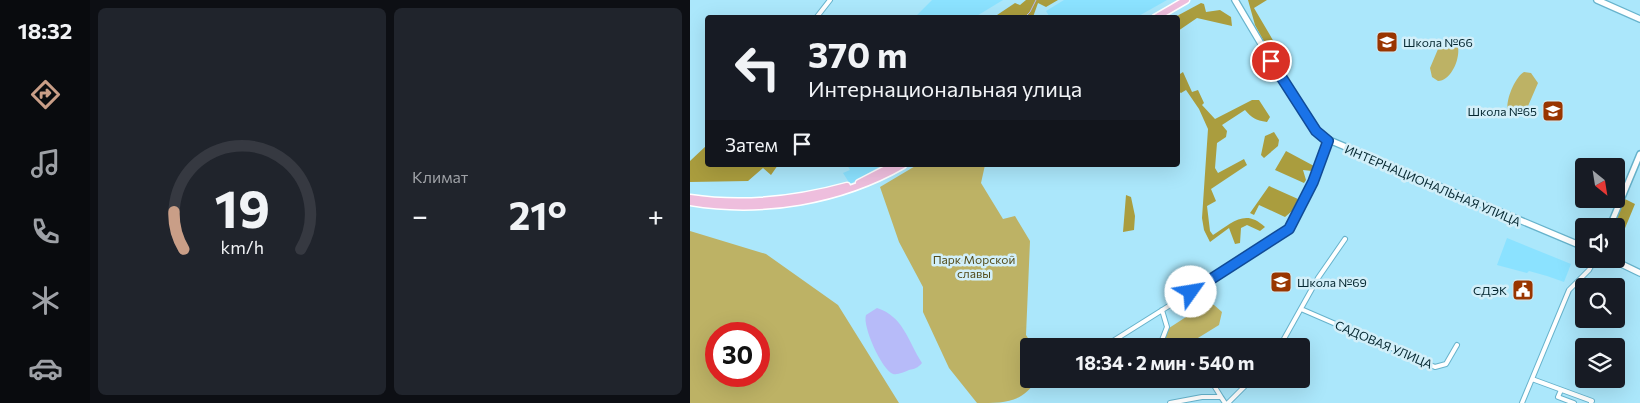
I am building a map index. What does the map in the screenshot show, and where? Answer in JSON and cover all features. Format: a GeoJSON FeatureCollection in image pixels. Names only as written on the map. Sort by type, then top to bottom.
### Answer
{"type":"FeatureCollection","features":[{"type":"Feature","properties":{"kind":"main road"},"geometry":{"type":"LineString","coordinates":[[1160,15],[1186,0]]}},
{"type":"Feature","properties":{"kind":"main road","name":"ИНТЕРНАЦИОНАЛЬНАЯ УЛИЦА"},"geometry":{"type":"LineString","coordinates":[[1235,0],[1310,123],[1322,137],[1575,243]]}},
{"type":"Feature","properties":{"kind":"main road"},"geometry":{"type":"LineString","coordinates":[[1597,0],[1640,19]]}},
{"type":"Feature","properties":{"kind":"main road"},"geometry":{"type":"LineString","coordinates":[[690,198],[758,202],[807,195],[862,182],[890,167]]}},
{"type":"Feature","properties":{"kind":"main road"},"geometry":{"type":"LineString","coordinates":[[690,202],[752,206],[833,195],[872,182],[899,167]]}},
{"type":"Feature","properties":{"kind":"main road"},"geometry":{"type":"LineString","coordinates":[[1625,266],[1640,273]]}},
{"type":"Feature","properties":{"kind":"street"},"geometry":{"type":"LineString","coordinates":[[818,15],[830,0]]}},
{"type":"Feature","properties":{"kind":"street"},"geometry":{"type":"LineString","coordinates":[[1118,338],[1285,233],[1292,224],[1313,182],[1328,141]]}},
{"type":"Feature","properties":{"kind":"street"},"geometry":{"type":"LineString","coordinates":[[1613,218],[1640,154]]}},
{"type":"Feature","properties":{"kind":"street"},"geometry":{"type":"LineString","coordinates":[[1285,338],[1318,278],[1345,240]]}},
{"type":"Feature","properties":{"kind":"street"},"geometry":{"type":"LineString","coordinates":[[1522,403],[1568,290],[1590,268]]}},
{"type":"Feature","properties":{"kind":"street","name":"САДОВАЯ УЛИЦА"},"geometry":{"type":"LineString","coordinates":[[1301,309],[1435,367],[1446,364],[1458,345]]}},
{"type":"Feature","properties":{"kind":"street"},"geometry":{"type":"LineString","coordinates":[[1162,310],[1167,327],[1163,338]]}},
{"type":"Feature","properties":{"kind":"street"},"geometry":{"type":"LineString","coordinates":[[1532,379],[1592,401],[1591,403]]}},
{"type":"Feature","properties":{"kind":"street"},"geometry":{"type":"LineString","coordinates":[[1216,388],[1226,403],[1242,388]]}},
{"type":"Feature","properties":{"kind":"street"},"geometry":{"type":"LineString","coordinates":[[1561,390],[1558,397],[1574,403]]}},
{"type":"Feature","properties":{"kind":"street"},"geometry":{"type":"LineString","coordinates":[[1170,403],[1202,397],[1221,397]]}},
{"type":"Feature","properties":{"kind":"shaded area"},"geometry":{"type":"Polygon","coordinates":[[[932,0],[1003,0],[978,15],[917,15],[932,0]]]}},
{"type":"Feature","properties":{"kind":"shaded area"},"geometry":{"type":"Polygon","coordinates":[[[1026,0],[1058,0],[1046,7],[1038,3],[1034,15],[997,15],[1015,3],[1020,5],[1026,0]]]}},
{"type":"Feature","properties":{"kind":"shaded area"},"geometry":{"type":"Polygon","coordinates":[[[1064,0],[1167,0],[1141,15],[1048,15],[1046,11],[1064,0]]]}},
{"type":"Feature","properties":{"kind":"shaded area"},"geometry":{"type":"Polygon","coordinates":[[[1248,0],[1267,0],[1254,8],[1274,42],[1267,47],[1255,25],[1248,0]]]}},
{"type":"Feature","properties":{"kind":"shaded area"},"geometry":{"type":"Polygon","coordinates":[[[1201,3],[1204,4],[1206,12],[1220,10],[1231,17],[1232,26],[1197,18],[1180,30],[1179,15],[1201,3]]]}},
{"type":"Feature","properties":{"kind":"shaded area"},"geometry":{"type":"Polygon","coordinates":[[[1183,72],[1192,92],[1198,90],[1204,103],[1202,105],[1215,119],[1252,100],[1259,100],[1270,117],[1267,122],[1259,120],[1252,117],[1245,110],[1222,125],[1227,131],[1226,137],[1217,143],[1215,168],[1218,173],[1244,159],[1247,165],[1211,189],[1216,201],[1207,206],[1210,231],[1213,235],[1233,222],[1245,218],[1258,221],[1265,227],[1260,231],[1247,225],[1241,228],[1240,243],[1235,244],[1229,228],[1210,242],[1204,230],[1202,218],[1208,129],[1199,109],[1186,90],[1180,92],[1180,74],[1183,72]]]}},
{"type":"Feature","properties":{"kind":"shaded area"},"geometry":{"type":"Polygon","coordinates":[[[1274,132],[1279,140],[1278,146],[1264,158],[1261,155],[1265,136],[1274,132]]]}},
{"type":"Feature","properties":{"kind":"shaded area"},"geometry":{"type":"Polygon","coordinates":[[[705,147],[705,167],[777,167],[771,175],[763,168],[748,181],[690,182],[690,161],[705,147]]]}},
{"type":"Feature","properties":{"kind":"shaded area"},"geometry":{"type":"Polygon","coordinates":[[[1286,151],[1314,166],[1312,171],[1303,170],[1306,180],[1304,183],[1275,170],[1286,151]]]}},
{"type":"Feature","properties":{"kind":"shaded area"},"geometry":{"type":"Polygon","coordinates":[[[848,167],[879,167],[850,184],[843,173],[850,170],[848,167]]]}},
{"type":"Feature","properties":{"kind":"shaded area"},"geometry":{"type":"Polygon","coordinates":[[[1269,186],[1298,199],[1292,211],[1285,217],[1259,205],[1254,215],[1250,213],[1269,186]]]}},
{"type":"Feature","properties":{"kind":"shaded area"},"geometry":{"type":"Polygon","coordinates":[[[1126,195],[1131,197],[1135,216],[1134,230],[1123,232],[1126,195]]]}},
{"type":"Feature","properties":{"kind":"shaded area"},"geometry":{"type":"Polygon","coordinates":[[[1625,199],[1635,204],[1625,228],[1625,218],[1617,218],[1621,208],[1625,208],[1625,199]]]}},
{"type":"Feature","properties":{"kind":"shaded area"},"geometry":{"type":"Polygon","coordinates":[[[1507,238],[1571,264],[1564,282],[1529,271],[1527,273],[1497,265],[1507,238]]]}},
{"type":"Feature","properties":{"kind":"shaded area"},"geometry":{"type":"Polygon","coordinates":[[[877,308],[893,317],[904,330],[922,363],[917,367],[893,374],[884,365],[874,347],[866,321],[866,315],[877,308]]]}},
{"type":"Feature","properties":{"kind":"green space"},"geometry":{"type":"Polygon","coordinates":[[[1448,39],[1457,44],[1457,61],[1448,77],[1438,81],[1432,77],[1430,68],[1441,42],[1448,39]]]}},
{"type":"Feature","properties":{"kind":"green space"},"geometry":{"type":"Polygon","coordinates":[[[1524,72],[1531,73],[1538,83],[1525,113],[1516,116],[1508,111],[1508,101],[1514,84],[1524,72]]]}},
{"type":"Feature","properties":{"kind":"green space","name":"Парк Морской славы"},"geometry":{"type":"Polygon","coordinates":[[[914,167],[985,167],[981,183],[1003,219],[1015,216],[1030,241],[1026,335],[1028,338],[1020,338],[1020,388],[1031,388],[1026,393],[1004,402],[977,403],[949,368],[923,312],[923,287],[899,242],[880,187],[914,167]]]}},
{"type":"Feature","properties":{"kind":"green space"},"geometry":{"type":"Polygon","coordinates":[[[690,231],[766,254],[838,305],[899,403],[690,403],[690,231]]]}},
{"type":"Feature","properties":{"kind":"green space"},"geometry":{"type":"Polygon","coordinates":[[[1206,304],[1214,305],[1222,312],[1219,325],[1198,338],[1166,338],[1166,330],[1206,304]]]}},
{"type":"Feature","properties":{"kind":"waterway"},"geometry":{"type":"LineString","coordinates":[[1027,15],[1036,0]]}},
{"type":"Feature","properties":{"kind":"place","name":"Школа №66"},"geometry":{"type":"Point","coordinates":[1387,42]}},
{"type":"Feature","properties":{"kind":"place","name":"Школа №65"},"geometry":{"type":"Point","coordinates":[1553,111]}},
{"type":"Feature","properties":{"kind":"place","name":"Школа №69"},"geometry":{"type":"Point","coordinates":[1281,282]}},
{"type":"Feature","properties":{"kind":"place","name":"СДЭК"},"geometry":{"type":"Point","coordinates":[1523,290]}},
{"type":"Feature","properties":{"kind":"route"},"geometry":{"type":"LineString","coordinates":[[1191,292],[1289,229],[1313,182],[1323,157],[1328,141],[1316,131],[1271,61]]}}]}
